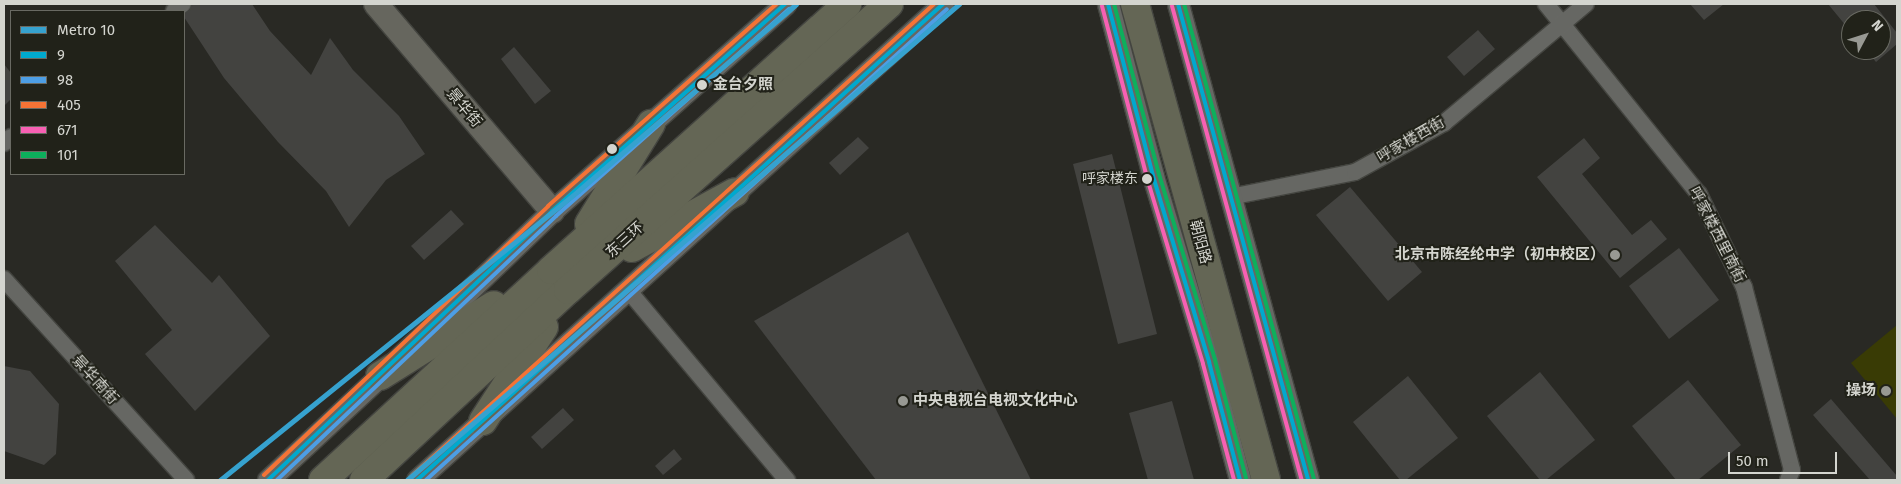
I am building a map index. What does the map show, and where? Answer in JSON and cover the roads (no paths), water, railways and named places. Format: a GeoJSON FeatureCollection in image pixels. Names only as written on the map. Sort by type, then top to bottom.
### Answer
{"type":"FeatureCollection","features":[{"type":"Feature","properties":{"kind":"highway","name":"东三环"},"geometry":{"type":"LineString","coordinates":[[364,480],[568,290],[580,262],[847,4]]}},
{"type":"Feature","properties":{"kind":"highway","name":"东三环"},"geometry":{"type":"LineString","coordinates":[[323,480],[550,270],[580,262],[889,4]]}},
{"type":"Feature","properties":{"kind":"highway","name":"朝阳路"},"geometry":{"type":"LineString","coordinates":[[1135,4],[1266,480]]}},
{"type":"Feature","properties":{"kind":"highway","name":"朝阳路"},"geometry":{"type":"LineString","coordinates":[[1154,4],[1284,480]]}},
{"type":"Feature","properties":{"kind":"highway"},"geometry":{"type":"LineString","coordinates":[[580,262],[651,124]]}},
{"type":"Feature","properties":{"kind":"highway"},"geometry":{"type":"LineString","coordinates":[[580,262],[735,192]]}},
{"type":"Feature","properties":{"kind":"highway"},"geometry":{"type":"LineString","coordinates":[[380,376],[550,270]]}},
{"type":"Feature","properties":{"kind":"highway"},"geometry":{"type":"LineString","coordinates":[[483,421],[568,290]]}},
{"type":"Feature","properties":{"kind":"main road","name":"景华街"},"geometry":{"type":"LineString","coordinates":[[376,4],[558,206]]}},
{"type":"Feature","properties":{"kind":"main road","name":"景华街"},"geometry":{"type":"LineString","coordinates":[[396,4],[558,206]]}},
{"type":"Feature","properties":{"kind":"street"},"geometry":{"type":"LineString","coordinates":[[268,480],[558,206],[785,4]]}},
{"type":"Feature","properties":{"kind":"street"},"geometry":{"type":"LineString","coordinates":[[417,480],[942,4]]}},
{"type":"Feature","properties":{"kind":"street","name":"朝阳路"},"geometry":{"type":"LineString","coordinates":[[1108,4],[1153,176],[1209,362],[1240,480]]}},
{"type":"Feature","properties":{"kind":"street"},"geometry":{"type":"LineString","coordinates":[[1178,4],[1308,480]]}},
{"type":"Feature","properties":{"kind":"street","name":"呼家楼西里南街"},"geometry":{"type":"LineString","coordinates":[[1546,4],[1700,194],[1744,287],[1792,470],[1788,480]]}},
{"type":"Feature","properties":{"kind":"street","name":"呼家楼西街"},"geometry":{"type":"LineString","coordinates":[[1230,197],[1355,172],[1444,123],[1586,4]]}},
{"type":"Feature","properties":{"kind":"street","name":"景华南街"},"geometry":{"type":"LineString","coordinates":[[4,279],[186,480]]}},
{"type":"Feature","properties":{"kind":"street"},"geometry":{"type":"LineString","coordinates":[[628,290],[787,480]]}},
{"type":"Feature","properties":{"kind":"metro line","name":"10"},"geometry":{"type":"LineString","coordinates":[[220,480],[578,191],[796,4]]}},
{"type":"Feature","properties":{"kind":"metro line","name":"10"},"geometry":{"type":"LineString","coordinates":[[407,480],[959,4]]}},
{"type":"Feature","properties":{"kind":"place","name":"金台夕照"},"geometry":{"type":"Point","coordinates":[702,85]}},
{"type":"Feature","properties":{"kind":"place","name":"呼家楼东"},"geometry":{"type":"Point","coordinates":[1147,179]}},
{"type":"Feature","properties":{"kind":"place","name":"北京市陈经纶中学（初中校区）"},"geometry":{"type":"Point","coordinates":[1615,255]}},
{"type":"Feature","properties":{"kind":"place","name":"操场"},"geometry":{"type":"Point","coordinates":[1886,391]}},
{"type":"Feature","properties":{"kind":"place","name":"中央电视台电视文化中心"},"geometry":{"type":"Point","coordinates":[903,401]}}]}
